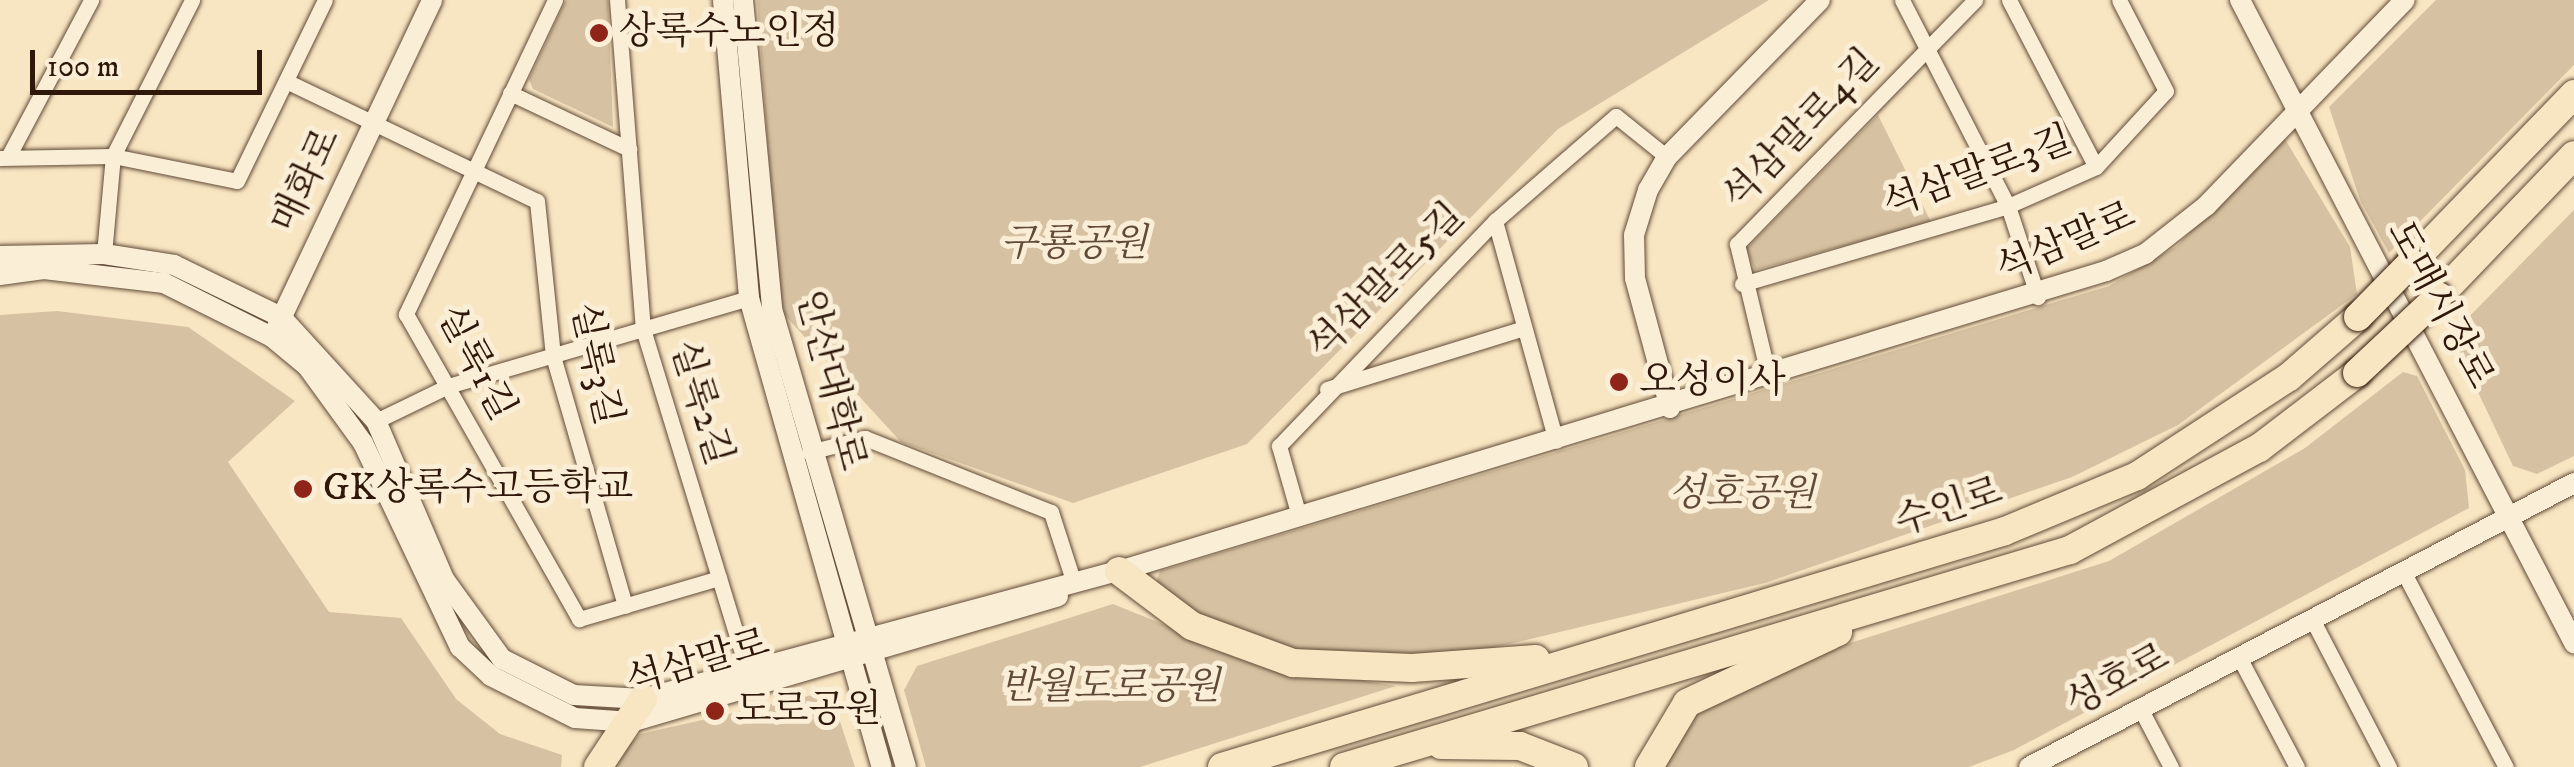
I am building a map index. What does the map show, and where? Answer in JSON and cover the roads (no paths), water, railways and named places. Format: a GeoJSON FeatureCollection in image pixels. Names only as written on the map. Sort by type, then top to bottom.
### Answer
{"type":"FeatureCollection","features":[{"type":"Feature","properties":{"kind":"highway","name":"수인로"},"geometry":{"type":"LineString","coordinates":[[1222,767],[1553,660],[1990,536],[2105,490],[2289,377],[2358,316],[2574,94]]}},
{"type":"Feature","properties":{"kind":"highway","name":"수인로"},"geometry":{"type":"LineString","coordinates":[[1344,767],[2070,550],[2184,494],[2357,373],[2439,296],[2574,154]]}},
{"type":"Feature","properties":{"kind":"highway"},"geometry":{"type":"LineString","coordinates":[[1119,571],[1192,626],[1293,663],[1553,660]]}},
{"type":"Feature","properties":{"kind":"highway"},"geometry":{"type":"LineString","coordinates":[[1650,767],[1686,703],[1902,602]]}},
{"type":"Feature","properties":{"kind":"highway"},"geometry":{"type":"LineString","coordinates":[[598,767],[637,711]]}},
{"type":"Feature","properties":{"kind":"highway"},"geometry":{"type":"LineString","coordinates":[[1420,744],[1520,746],[1574,767]]}},
{"type":"Feature","properties":{"kind":"street"},"geometry":{"type":"LineString","coordinates":[[91,0],[4,157],[114,156],[237,180],[322,1]]}},
{"type":"Feature","properties":{"kind":"street"},"geometry":{"type":"LineString","coordinates":[[104,254],[114,156],[192,0]]}},
{"type":"Feature","properties":{"kind":"street","name":"매화로"},"geometry":{"type":"LineString","coordinates":[[272,337],[432,0]]}},
{"type":"Feature","properties":{"kind":"street","name":"실록1길"},"geometry":{"type":"LineString","coordinates":[[555,0],[406,314],[578,619],[719,578]]}},
{"type":"Feature","properties":{"kind":"street","name":"실록2길"},"geometry":{"type":"LineString","coordinates":[[617,0],[643,329],[746,670]]}},
{"type":"Feature","properties":{"kind":"street","name":"안산대학로"},"geometry":{"type":"LineString","coordinates":[[723,0],[749,298],[857,645],[906,767]]}},
{"type":"Feature","properties":{"kind":"street","name":"안산대학로"},"geometry":{"type":"LineString","coordinates":[[743,0],[772,309],[857,645],[882,767]]}},
{"type":"Feature","properties":{"kind":"street"},"geometry":{"type":"LineString","coordinates":[[1670,408],[1635,278],[1634,235],[1668,157],[1820,0]]}},
{"type":"Feature","properties":{"kind":"street"},"geometry":{"type":"LineString","coordinates":[[1902,0],[1927,49]]}},
{"type":"Feature","properties":{"kind":"street","name":"석삼말로4길"},"geometry":{"type":"LineString","coordinates":[[1769,378],[1742,284],[1737,244],[1974,0]]}},
{"type":"Feature","properties":{"kind":"street"},"geometry":{"type":"LineString","coordinates":[[2010,0],[2096,167]]}},
{"type":"Feature","properties":{"kind":"street","name":"석삼말로3길"},"geometry":{"type":"LineString","coordinates":[[1742,284],[2008,206],[2096,167],[2166,91],[2118,0]]}},
{"type":"Feature","properties":{"kind":"street","name":"도매시장로"},"geometry":{"type":"LineString","coordinates":[[2240,0],[2574,643]]}},
{"type":"Feature","properties":{"kind":"street","name":"석삼말로"},"geometry":{"type":"LineString","coordinates":[[0,275],[44,268],[164,283],[272,337],[307,366],[363,443],[460,647],[528,698],[576,718],[637,711],[2038,297],[2145,254],[2206,206],[2405,0]]}},
{"type":"Feature","properties":{"kind":"street","name":"석삼말로4길"},"geometry":{"type":"LineString","coordinates":[[1927,49],[2008,206],[2038,297]]}},
{"type":"Feature","properties":{"kind":"street"},"geometry":{"type":"LineString","coordinates":[[286,82],[473,168]]}},
{"type":"Feature","properties":{"kind":"street"},"geometry":{"type":"LineString","coordinates":[[510,93],[629,148]]}},
{"type":"Feature","properties":{"kind":"street","name":"석삼말로5길"},"geometry":{"type":"LineString","coordinates":[[1299,516],[1279,446],[1324,390],[1496,221],[1616,116],[1668,157]]}},
{"type":"Feature","properties":{"kind":"street","name":"실록3길"},"geometry":{"type":"LineString","coordinates":[[473,168],[537,200],[553,356],[625,606]]}},
{"type":"Feature","properties":{"kind":"street","name":"석삼말로5길"},"geometry":{"type":"LineString","coordinates":[[1496,221],[1556,442]]}},
{"type":"Feature","properties":{"kind":"street","name":"석삼말로"},"geometry":{"type":"LineString","coordinates":[[0,256],[104,254],[174,265],[282,317],[376,421],[444,579],[502,658],[574,695],[637,711],[746,670],[857,645]]}},
{"type":"Feature","properties":{"kind":"street"},"geometry":{"type":"LineString","coordinates":[[376,421],[448,386],[749,298]]}},
{"type":"Feature","properties":{"kind":"street","name":"석삼말로5길"},"geometry":{"type":"LineString","coordinates":[[1324,390],[1524,328]]}},
{"type":"Feature","properties":{"kind":"street"},"geometry":{"type":"LineString","coordinates":[[809,452],[865,438],[1051,512],[1074,583]]}},
{"type":"Feature","properties":{"kind":"street","name":"성호로"},"geometry":{"type":"LineString","coordinates":[[2029,767],[2574,484]]}},
{"type":"Feature","properties":{"kind":"street"},"geometry":{"type":"LineString","coordinates":[[2404,573],[2506,767]]}},
{"type":"Feature","properties":{"kind":"street"},"geometry":{"type":"LineString","coordinates":[[2312,619],[2389,767]]}},
{"type":"Feature","properties":{"kind":"street"},"geometry":{"type":"LineString","coordinates":[[2240,657],[2297,767]]}},
{"type":"Feature","properties":{"kind":"street"},"geometry":{"type":"LineString","coordinates":[[2140,708],[2171,767]]}},
{"type":"Feature","properties":{"kind":"place","name":"상록수노인정"},"geometry":{"type":"Point","coordinates":[599,33]}},
{"type":"Feature","properties":{"kind":"place","name":"오성이사"},"geometry":{"type":"Point","coordinates":[1619,382]}},
{"type":"Feature","properties":{"kind":"place","name":"GK상록수고등학교"},"geometry":{"type":"Point","coordinates":[303,489]}},
{"type":"Feature","properties":{"kind":"place","name":"도로공원"},"geometry":{"type":"Point","coordinates":[715,711]}},
{"type":"Feature","properties":{"kind":"park label","name":"구룡공원"},"geometry":{"type":"Point","coordinates":[1074,245]}},
{"type":"Feature","properties":{"kind":"park label","name":"성호공원"},"geometry":{"type":"Point","coordinates":[1742,495]}},
{"type":"Feature","properties":{"kind":"park label","name":"반월도로공원"},"geometry":{"type":"Point","coordinates":[1110,688]}}]}
